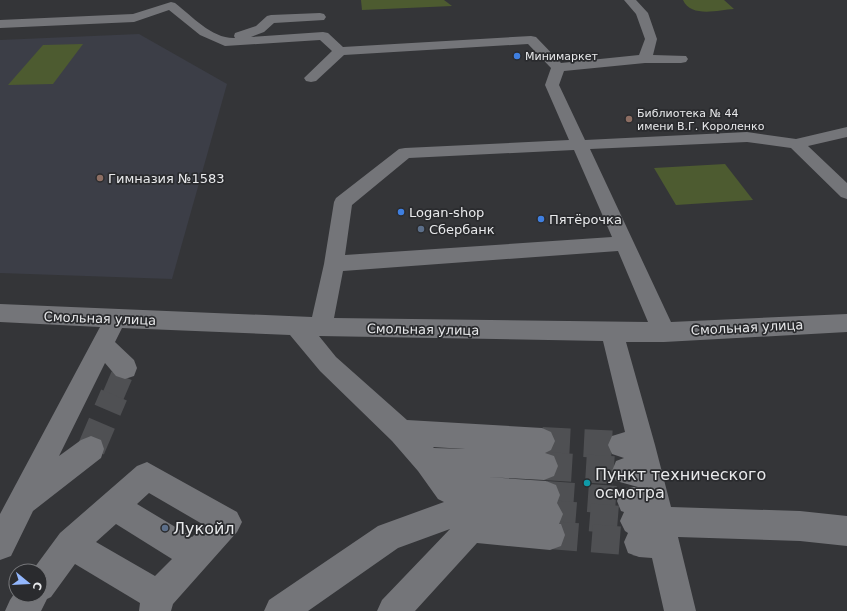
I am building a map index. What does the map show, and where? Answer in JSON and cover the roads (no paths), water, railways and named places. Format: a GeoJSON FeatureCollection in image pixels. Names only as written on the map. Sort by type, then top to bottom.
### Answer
{"type":"FeatureCollection","features":[{"type":"Feature","properties":{"kind":"street"},"geometry":{"type":"LineString","coordinates":[[630,0],[642,13],[651,39],[645,59]]}},
{"type":"Feature","properties":{"kind":"street"},"geometry":{"type":"LineString","coordinates":[[0,24],[134,18],[178,4],[204,32],[225,42],[323,36],[340,51]]}},
{"type":"Feature","properties":{"kind":"street"},"geometry":{"type":"LineString","coordinates":[[225,42],[260,29],[271,19],[320,17]]}},
{"type":"Feature","properties":{"kind":"street"},"geometry":{"type":"LineString","coordinates":[[311,78],[340,51],[531,40],[558,67]]}},
{"type":"Feature","properties":{"kind":"street"},"geometry":{"type":"LineString","coordinates":[[558,67],[645,59],[681,60]]}},
{"type":"Feature","properties":{"kind":"street"},"geometry":{"type":"LineString","coordinates":[[558,67],[552,85],[625,243],[664,332]]}},
{"type":"Feature","properties":{"kind":"street"},"geometry":{"type":"LineString","coordinates":[[322,327],[334,264],[343,202],[405,153],[747,137],[796,144],[847,132]]}},
{"type":"Feature","properties":{"kind":"street"},"geometry":{"type":"LineString","coordinates":[[796,144],[847,193]]}},
{"type":"Feature","properties":{"kind":"street"},"geometry":{"type":"LineString","coordinates":[[334,264],[625,243]]}},
{"type":"Feature","properties":{"kind":"street","name":"Смольная улица"},"geometry":{"type":"LineString","coordinates":[[0,314],[322,327],[612,332],[664,332],[847,323]]}},
{"type":"Feature","properties":{"kind":"street"},"geometry":{"type":"LineString","coordinates":[[0,545],[115,319]]}},
{"type":"Feature","properties":{"kind":"street"},"geometry":{"type":"LineString","coordinates":[[295,326],[328,364],[401,432],[428,461],[448,489],[548,515]]}},
{"type":"Feature","properties":{"kind":"street"},"geometry":{"type":"LineString","coordinates":[[612,332],[647,522],[680,611]]}},
{"type":"Feature","properties":{"kind":"street"},"geometry":{"type":"LineString","coordinates":[[102,344],[125,368]]}},
{"type":"Feature","properties":{"kind":"street"},"geometry":{"type":"LineString","coordinates":[[401,432],[543,454],[428,461]]}},
{"type":"Feature","properties":{"kind":"street"},"geometry":{"type":"LineString","coordinates":[[22,502],[91,449]]}},
{"type":"Feature","properties":{"kind":"street"},"geometry":{"type":"LineString","coordinates":[[48,575],[71,544],[147,476],[226,522],[195,556],[157,604],[71,544]]}},
{"type":"Feature","properties":{"kind":"street"},"geometry":{"type":"LineString","coordinates":[[114,506],[195,556]]}},
{"type":"Feature","properties":{"kind":"street"},"geometry":{"type":"LineString","coordinates":[[280,611],[389,537],[460,510],[548,515]]}},
{"type":"Feature","properties":{"kind":"street"},"geometry":{"type":"LineString","coordinates":[[393,611],[471,528],[548,515]]}},
{"type":"Feature","properties":{"kind":"street"},"geometry":{"type":"LineString","coordinates":[[647,522],[800,526],[847,531]]}},
{"type":"Feature","properties":{"kind":"tunnel"},"geometry":{"type":"LineString","coordinates":[[113,396],[125,368]]}},
{"type":"Feature","properties":{"kind":"tunnel"},"geometry":{"type":"LineString","coordinates":[[91,449],[114,395]]}},
{"type":"Feature","properties":{"kind":"tunnel"},"geometry":{"type":"LineString","coordinates":[[542,441],[621,445]]}},
{"type":"Feature","properties":{"kind":"tunnel"},"geometry":{"type":"LineString","coordinates":[[544,466],[626,471]]}},
{"type":"Feature","properties":{"kind":"tunnel"},"geometry":{"type":"LineString","coordinates":[[546,495],[631,501]]}},
{"type":"Feature","properties":{"kind":"tunnel"},"geometry":{"type":"LineString","coordinates":[[548,514],[635,521]]}},
{"type":"Feature","properties":{"kind":"tunnel"},"geometry":{"type":"LineString","coordinates":[[550,535],[639,542]]}},
{"type":"Feature","properties":{"kind":"place","name":"Минимаркет"},"geometry":{"type":"Point","coordinates":[517,56]}},
{"type":"Feature","properties":{"kind":"place","name":"Библиотека № 44 имени В.Г. Короленко"},"geometry":{"type":"Point","coordinates":[629,119]}},
{"type":"Feature","properties":{"kind":"place","name":"Гимназия №1583"},"geometry":{"type":"Point","coordinates":[100,178]}},
{"type":"Feature","properties":{"kind":"place","name":"Logan-shop"},"geometry":{"type":"Point","coordinates":[401,212]}},
{"type":"Feature","properties":{"kind":"place","name":"Пятёрочка"},"geometry":{"type":"Point","coordinates":[541,219]}},
{"type":"Feature","properties":{"kind":"place","name":"Сбербанк"},"geometry":{"type":"Point","coordinates":[421,229]}},
{"type":"Feature","properties":{"kind":"place","name":"Пункт технического осмотра"},"geometry":{"type":"Point","coordinates":[587,483]}},
{"type":"Feature","properties":{"kind":"place","name":"Лукойл"},"geometry":{"type":"Point","coordinates":[165,528]}}]}
